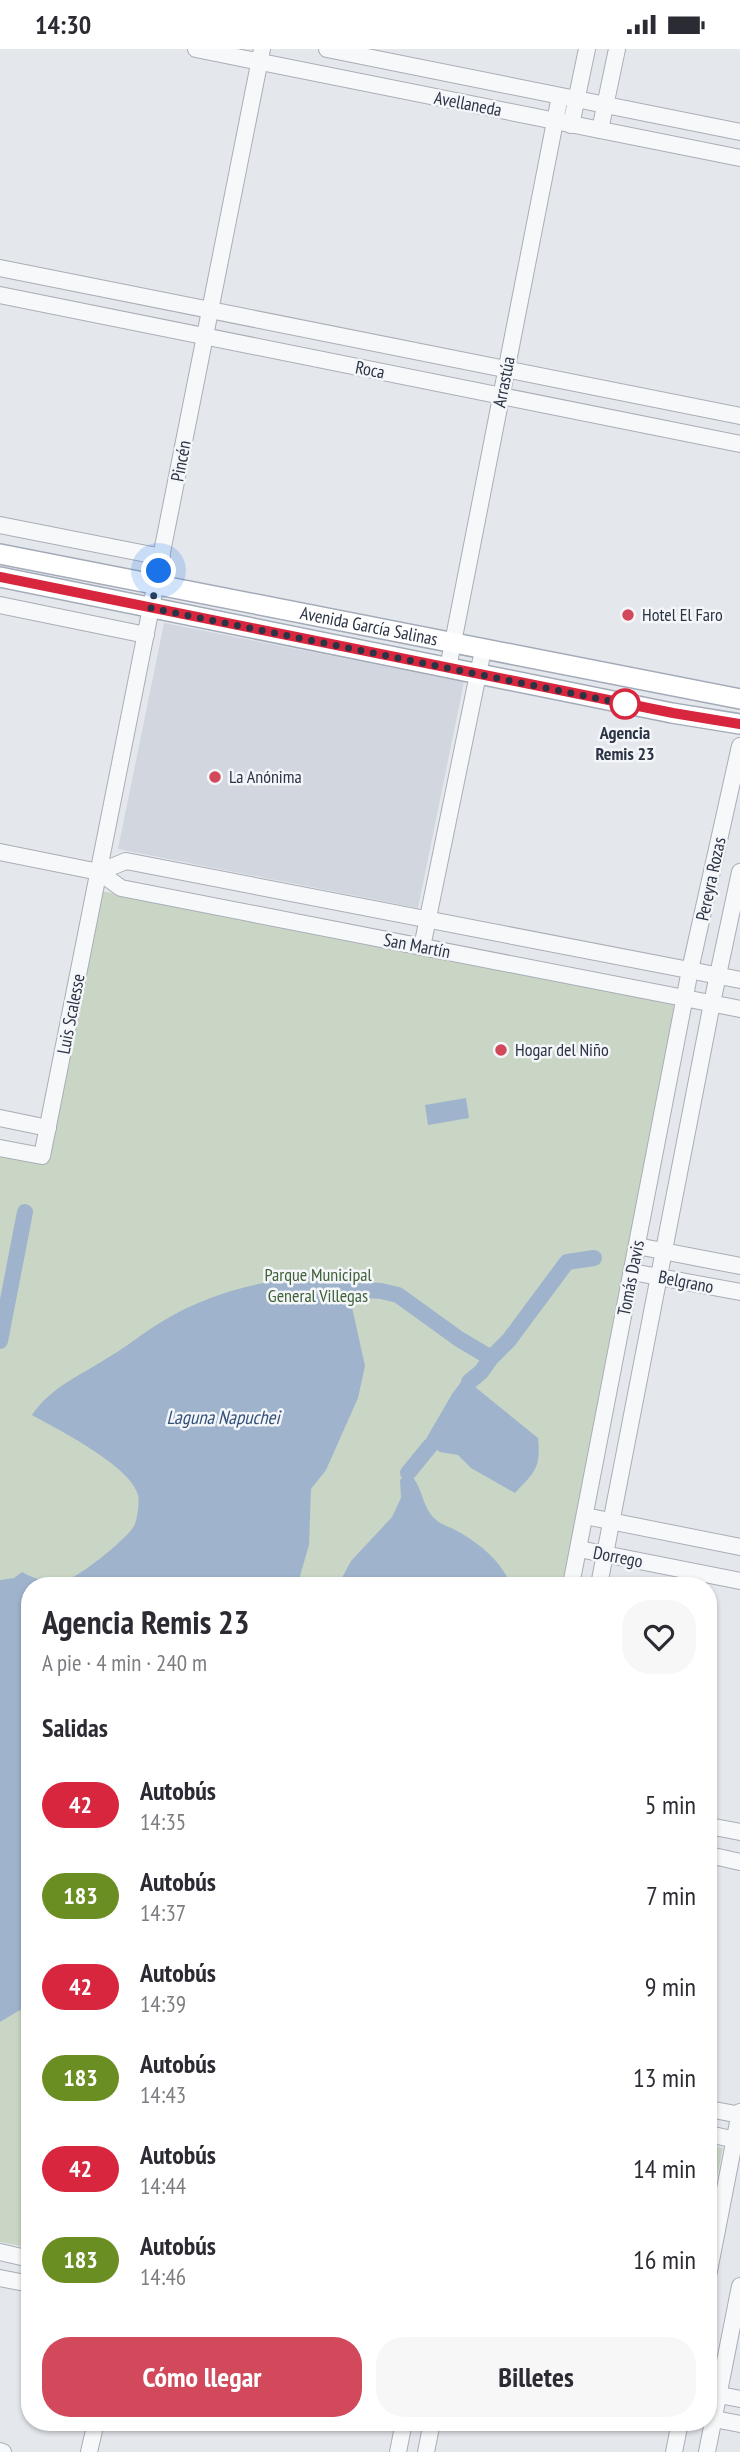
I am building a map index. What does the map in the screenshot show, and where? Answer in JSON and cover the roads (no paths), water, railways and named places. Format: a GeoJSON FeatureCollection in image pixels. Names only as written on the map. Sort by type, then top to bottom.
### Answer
{"type":"FeatureCollection","features":[{"type":"Feature","properties":{"kind":"main road","name":"Avenida García Salinas"},"geometry":{"type":"LineString","coordinates":[[0,554],[740,699]]}},
{"type":"Feature","properties":{"kind":"main road","name":"Avenida García Salinas"},"geometry":{"type":"LineString","coordinates":[[0,577],[740,724]]}},
{"type":"Feature","properties":{"kind":"street","name":"Avellaneda"},"geometry":{"type":"LineString","coordinates":[[196,49],[261,55],[563,123],[740,158]]}},
{"type":"Feature","properties":{"kind":"street","name":"Avellaneda"},"geometry":{"type":"LineString","coordinates":[[327,49],[740,132]]}},
{"type":"Feature","properties":{"kind":"street","name":"Arrastúa"},"geometry":{"type":"LineString","coordinates":[[448,668],[506,369],[563,123],[577,99],[587,49]]}},
{"type":"Feature","properties":{"kind":"street"},"geometry":{"type":"LineString","coordinates":[[600,130],[617,49]]}},
{"type":"Feature","properties":{"kind":"street","name":"Pincén"},"geometry":{"type":"LineString","coordinates":[[99,872],[261,55]]}},
{"type":"Feature","properties":{"kind":"street","name":"Arrastúa"},"geometry":{"type":"LineString","coordinates":[[560,96],[563,123]]}},
{"type":"Feature","properties":{"kind":"street","name":"Roca"},"geometry":{"type":"LineString","coordinates":[[0,268],[740,416]]}},
{"type":"Feature","properties":{"kind":"street","name":"Roca"},"geometry":{"type":"LineString","coordinates":[[0,295],[740,444]]}},
{"type":"Feature","properties":{"kind":"street"},"geometry":{"type":"LineString","coordinates":[[0,525],[162,557]]}},
{"type":"Feature","properties":{"kind":"street"},"geometry":{"type":"LineString","coordinates":[[0,605],[146,635]]}},
{"type":"Feature","properties":{"kind":"street"},"geometry":{"type":"LineString","coordinates":[[422,947],[483,650]]}},
{"type":"Feature","properties":{"kind":"street","name":"Pereyra Rozas"},"geometry":{"type":"LineString","coordinates":[[690,970],[740,746]]}},
{"type":"Feature","properties":{"kind":"street","name":"San Martín"},"geometry":{"type":"LineString","coordinates":[[0,852],[99,872],[121,888],[740,1009]]}},
{"type":"Feature","properties":{"kind":"street","name":"San Martín"},"geometry":{"type":"LineString","coordinates":[[99,872],[126,861],[740,980]]}},
{"type":"Feature","properties":{"kind":"street","name":"Luis Scalesse"},"geometry":{"type":"LineString","coordinates":[[0,1148],[42,1156],[99,872]]}},
{"type":"Feature","properties":{"kind":"street","name":"Pereyra Rozas"},"geometry":{"type":"LineString","coordinates":[[717,975],[740,872]]}},
{"type":"Feature","properties":{"kind":"street","name":"Tomás Davis"},"geometry":{"type":"LineString","coordinates":[[573,1577],[690,970]]}},
{"type":"Feature","properties":{"kind":"street","name":"Tomás Davis"},"geometry":{"type":"LineString","coordinates":[[601,1577],[717,975]]}},
{"type":"Feature","properties":{"kind":"street"},"geometry":{"type":"LineString","coordinates":[[0,1118],[48,1128]]}},
{"type":"Feature","properties":{"kind":"street","name":"Belgrano"},"geometry":{"type":"LineString","coordinates":[[637,1246],[740,1266]]}},
{"type":"Feature","properties":{"kind":"street","name":"Belgrano"},"geometry":{"type":"LineString","coordinates":[[632,1272],[740,1292]]}},
{"type":"Feature","properties":{"kind":"street","name":"Dorrego"},"geometry":{"type":"LineString","coordinates":[[585,1516],[740,1547]]}},
{"type":"Feature","properties":{"kind":"street","name":"Dorrego"},"geometry":{"type":"LineString","coordinates":[[579,1549],[740,1581]]}},
{"type":"Feature","properties":{"kind":"street"},"geometry":{"type":"LineString","coordinates":[[717,1828],[740,1832]]}},
{"type":"Feature","properties":{"kind":"street"},"geometry":{"type":"LineString","coordinates":[[717,1858],[740,1862]]}},
{"type":"Feature","properties":{"kind":"street"},"geometry":{"type":"LineString","coordinates":[[717,2110],[740,2114],[717,2233]]}},
{"type":"Feature","properties":{"kind":"street"},"geometry":{"type":"LineString","coordinates":[[717,2136],[737,2140]]}},
{"type":"Feature","properties":{"kind":"street"},"geometry":{"type":"LineString","coordinates":[[0,2252],[21,2257]]}},
{"type":"Feature","properties":{"kind":"street"},"geometry":{"type":"LineString","coordinates":[[0,2278],[21,2282]]}},
{"type":"Feature","properties":{"kind":"street"},"geometry":{"type":"LineString","coordinates":[[717,2382],[740,2287]]}},
{"type":"Feature","properties":{"kind":"street"},"geometry":{"type":"LineString","coordinates":[[717,2395],[740,2399]]}},
{"type":"Feature","properties":{"kind":"street"},"geometry":{"type":"LineString","coordinates":[[717,2420],[740,2424]]}},
{"type":"Feature","properties":{"kind":"street"},"geometry":{"type":"LineString","coordinates":[[89,2452],[94,2431]]}},
{"type":"Feature","properties":{"kind":"street"},"geometry":{"type":"LineString","coordinates":[[398,2452],[402,2431]]}},
{"type":"Feature","properties":{"kind":"street"},"geometry":{"type":"LineString","coordinates":[[426,2452],[430,2431]]}},
{"type":"Feature","properties":{"kind":"street"},"geometry":{"type":"LineString","coordinates":[[674,2452],[678,2431]]}},
{"type":"Feature","properties":{"kind":"street"},"geometry":{"type":"LineString","coordinates":[[707,2452],[710,2431]]}},
{"type":"Feature","properties":{"kind":"water"},"geometry":{"type":"Polygon","coordinates":[[[466,1098],[469,1118],[428,1125],[425,1105],[466,1098]]]}},
{"type":"Feature","properties":{"kind":"water","name":"Laguna Napuchei"},"geometry":{"type":"Polygon","coordinates":[[[312,1273],[347,1273],[365,1366],[358,1398],[326,1470],[311,1489],[309,1545],[300,1577],[73,1577],[99,1560],[129,1532],[138,1511],[138,1495],[122,1472],[108,1461],[32,1415],[57,1389],[181,1311],[235,1290],[312,1273]]]}},
{"type":"Feature","properties":{"kind":"water"},"geometry":{"type":"Polygon","coordinates":[[[464,1378],[538,1438],[535,1469],[515,1493],[471,1468],[458,1455],[440,1452],[430,1446],[426,1439],[464,1378]]]}},
{"type":"Feature","properties":{"kind":"water"},"geometry":{"type":"Polygon","coordinates":[[[408,1473],[417,1483],[430,1514],[482,1548],[507,1577],[342,1577],[351,1561],[392,1517],[401,1498],[400,1480],[408,1473]]]}},
{"type":"Feature","properties":{"kind":"water","name":"Laguna Napuchei"},"geometry":{"type":"Polygon","coordinates":[[[22,1572],[33,1577],[21,1577],[21,2009],[0,2022],[0,1580],[14,1578],[22,1572]]]}},
{"type":"Feature","properties":{"kind":"waterway"},"geometry":{"type":"LineString","coordinates":[[0,1341],[25,1212]]}},
{"type":"Feature","properties":{"kind":"waterway"},"geometry":{"type":"LineString","coordinates":[[469,1382],[509,1340],[567,1262],[594,1258]]}},
{"type":"Feature","properties":{"kind":"waterway"},"geometry":{"type":"LineString","coordinates":[[348,1289],[398,1295],[459,1339],[491,1358]]}},
{"type":"Feature","properties":{"kind":"waterway"},"geometry":{"type":"LineString","coordinates":[[408,1473],[430,1446]]}},
{"type":"Feature","properties":{"kind":"place","name":"Hotel El Faro"},"geometry":{"type":"Point","coordinates":[628,615]}},
{"type":"Feature","properties":{"kind":"place","name":"Agencia Remis 23"},"geometry":{"type":"Point","coordinates":[625,704]}},
{"type":"Feature","properties":{"kind":"place","name":"La Anónima"},"geometry":{"type":"Point","coordinates":[215,777]}},
{"type":"Feature","properties":{"kind":"place","name":"Hogar del Niño"},"geometry":{"type":"Point","coordinates":[501,1050]}},
{"type":"Feature","properties":{"kind":"park label","name":"Parque Municipal General Villegas"},"geometry":{"type":"Point","coordinates":[318,1286]}}]}
